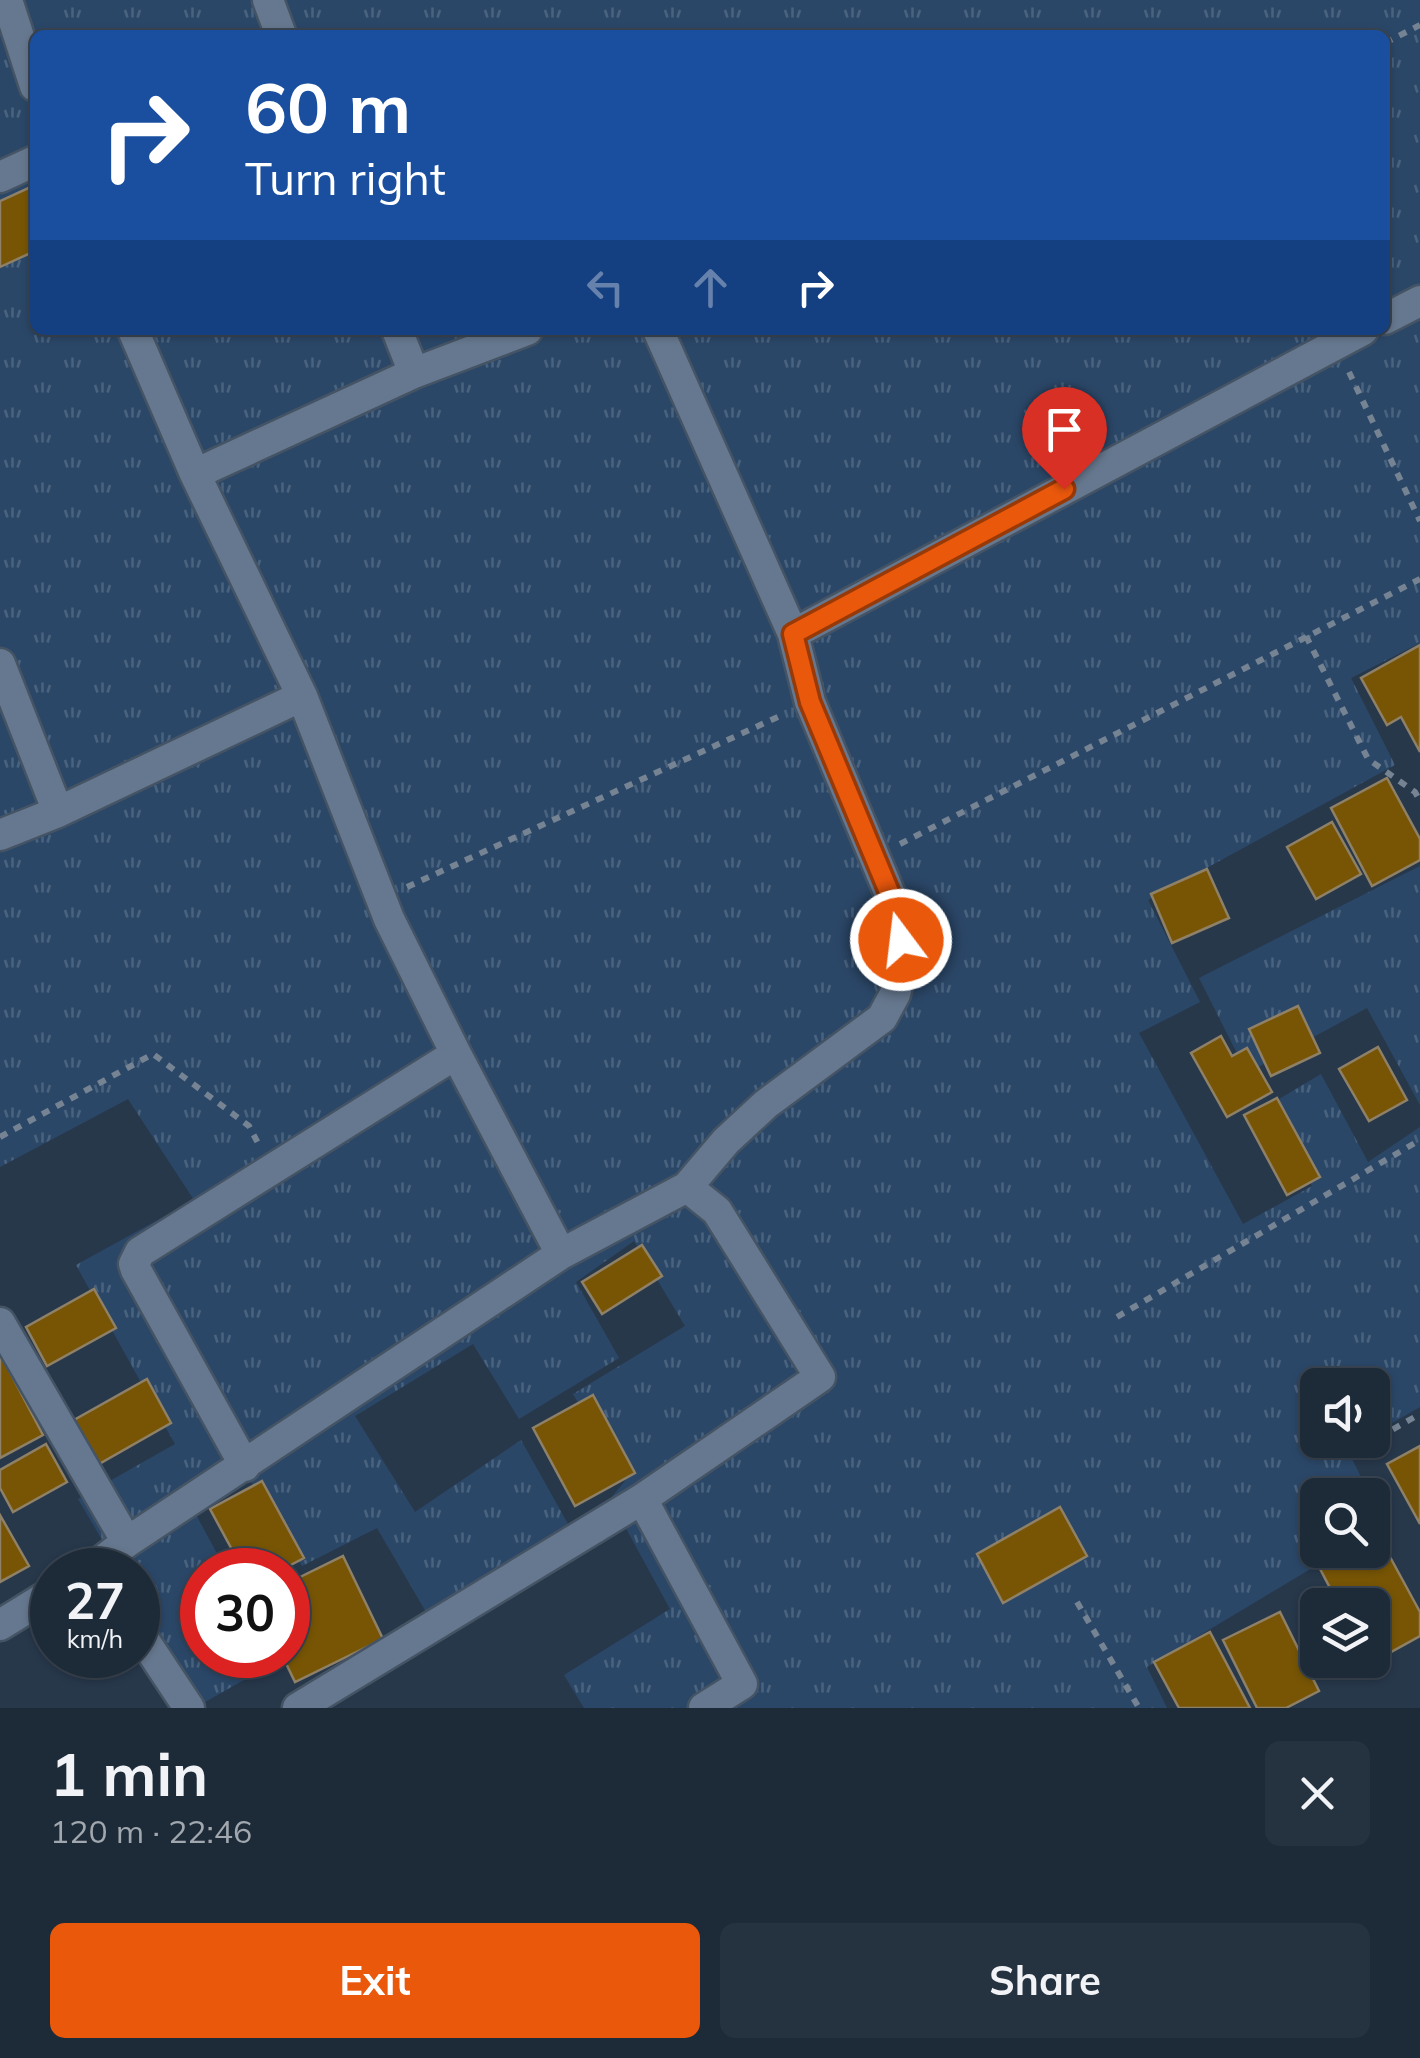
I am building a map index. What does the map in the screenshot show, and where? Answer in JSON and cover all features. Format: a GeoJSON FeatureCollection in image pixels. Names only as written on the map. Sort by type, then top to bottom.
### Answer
{"type":"FeatureCollection","features":[{"type":"Feature","properties":{"kind":"street"},"geometry":{"type":"LineString","coordinates":[[7,0],[30,71]]}},
{"type":"Feature","properties":{"kind":"street"},"geometry":{"type":"LineString","coordinates":[[268,0],[279,30]]}},
{"type":"Feature","properties":{"kind":"street"},"geometry":{"type":"LineString","coordinates":[[0,177],[30,163]]}},
{"type":"Feature","properties":{"kind":"street"},"geometry":{"type":"LineString","coordinates":[[1390,316],[1420,301]]}},
{"type":"Feature","properties":{"kind":"street"},"geometry":{"type":"LineString","coordinates":[[135,335],[195,474],[302,696],[389,918],[561,1254]]}},
{"type":"Feature","properties":{"kind":"street"},"geometry":{"type":"LineString","coordinates":[[399,335],[414,373]]}},
{"type":"Feature","properties":{"kind":"street"},"geometry":{"type":"LineString","coordinates":[[195,474],[414,373],[513,335]]}},
{"type":"Feature","properties":{"kind":"street"},"geometry":{"type":"LineString","coordinates":[[120,1548],[561,1254],[687,1187],[726,1141],[766,1104],[882,1018],[895,994],[904,963],[899,916],[810,702],[793,634],[660,335]]}},
{"type":"Feature","properties":{"kind":"street"},"geometry":{"type":"LineString","coordinates":[[793,634],[1350,337]]}},
{"type":"Feature","properties":{"kind":"street"},"geometry":{"type":"LineString","coordinates":[[0,664],[58,812]]}},
{"type":"Feature","properties":{"kind":"street"},"geometry":{"type":"LineString","coordinates":[[0,835],[58,812],[302,696]]}},
{"type":"Feature","properties":{"kind":"street"},"geometry":{"type":"LineString","coordinates":[[245,1466],[134,1264],[140,1252],[456,1054]]}},
{"type":"Feature","properties":{"kind":"street"},"geometry":{"type":"LineString","coordinates":[[298,1708],[642,1500],[820,1377],[718,1211],[687,1187]]}},
{"type":"Feature","properties":{"kind":"street"},"geometry":{"type":"LineString","coordinates":[[0,1322],[127,1542]]}},
{"type":"Feature","properties":{"kind":"street"},"geometry":{"type":"LineString","coordinates":[[642,1500],[742,1684],[704,1708]]}},
{"type":"Feature","properties":{"kind":"street"},"geometry":{"type":"LineString","coordinates":[[0,1625],[30,1607]]}},
{"type":"Feature","properties":{"kind":"street"},"geometry":{"type":"LineString","coordinates":[[160,1664],[189,1708]]}},
{"type":"Feature","properties":{"kind":"path"},"geometry":{"type":"LineString","coordinates":[[1390,40],[1420,25]]}},
{"type":"Feature","properties":{"kind":"path"},"geometry":{"type":"LineString","coordinates":[[1350,337],[1420,522]]}},
{"type":"Feature","properties":{"kind":"path"},"geometry":{"type":"LineString","coordinates":[[874,857],[1420,578]]}},
{"type":"Feature","properties":{"kind":"path"},"geometry":{"type":"LineString","coordinates":[[1306,636],[1368,759],[1415,792],[1420,801]]}},
{"type":"Feature","properties":{"kind":"path"},"geometry":{"type":"LineString","coordinates":[[389,918],[400,890],[810,702]]}},
{"type":"Feature","properties":{"kind":"path"},"geometry":{"type":"LineString","coordinates":[[0,1137],[153,1054],[249,1126],[271,1168]]}},
{"type":"Feature","properties":{"kind":"path"},"geometry":{"type":"LineString","coordinates":[[1117,1318],[1420,1140]]}},
{"type":"Feature","properties":{"kind":"path"},"geometry":{"type":"LineString","coordinates":[[1390,1431],[1420,1414]]}},
{"type":"Feature","properties":{"kind":"path"},"geometry":{"type":"LineString","coordinates":[[1077,1602],[1139,1708]]}},
{"type":"Feature","properties":{"kind":"green space"},"geometry":{"type":"Polygon","coordinates":[[[0,0],[1420,0],[1420,643],[1351,678],[1395,765],[1148,900],[1200,1002],[1139,1033],[1243,1224],[1312,1186],[1269,1105],[1321,1074],[1368,1162],[1420,1127],[1420,1407],[1390,1424],[1390,1368],[1300,1368],[1300,1458],[1352,1458],[1362,1478],[1300,1478],[1300,1568],[1312,1568],[1147,1667],[1167,1708],[584,1708],[564,1675],[670,1609],[610,1499],[625,1481],[573,1394],[685,1326],[634,1241],[576,1282],[619,1358],[519,1419],[473,1344],[355,1416],[415,1512],[521,1440],[568,1524],[426,1612],[377,1528],[310,1562],[310,1548],[291,1548],[250,1480],[195,1513],[214,1548],[180,1548],[180,1671],[160,1637],[160,1548],[107,1548],[78,1499],[175,1444],[76,1265],[194,1200],[128,1099],[0,1167],[0,0]]]}},
{"type":"Feature","properties":{"kind":"green space"},"geometry":{"type":"Polygon","coordinates":[[[1420,866],[1420,1105],[1367,1008],[1247,1073],[1199,978],[1420,866]]]}},
{"type":"Feature","properties":{"kind":"green space"},"geometry":{"type":"Polygon","coordinates":[[[184,1678],[247,1678],[200,1705],[184,1678]]]}},
{"type":"Feature","properties":{"kind":"building"},"geometry":{"type":"Polygon","coordinates":[[[30,187],[30,253],[0,267],[0,201],[30,187]]]}},
{"type":"Feature","properties":{"kind":"building"},"geometry":{"type":"Polygon","coordinates":[[[1420,645],[1420,752],[1401,717],[1387,725],[1361,678],[1420,645]]]}},
{"type":"Feature","properties":{"kind":"building"},"geometry":{"type":"Polygon","coordinates":[[[1387,778],[1420,839],[1420,860],[1372,886],[1331,808],[1387,778]]]}},
{"type":"Feature","properties":{"kind":"building"},"geometry":{"type":"Polygon","coordinates":[[[1332,822],[1361,874],[1316,899],[1287,847],[1332,822]]]}},
{"type":"Feature","properties":{"kind":"building"},"geometry":{"type":"Polygon","coordinates":[[[1207,869],[1229,918],[1172,943],[1151,894],[1207,869]]]}},
{"type":"Feature","properties":{"kind":"building"},"geometry":{"type":"Polygon","coordinates":[[[1298,1006],[1320,1053],[1271,1076],[1249,1029],[1298,1006]]]}},
{"type":"Feature","properties":{"kind":"building"},"geometry":{"type":"Polygon","coordinates":[[[1221,1036],[1232,1056],[1247,1048],[1272,1092],[1227,1117],[1191,1053],[1221,1036]]]}},
{"type":"Feature","properties":{"kind":"building"},"geometry":{"type":"Polygon","coordinates":[[[1378,1047],[1407,1100],[1369,1121],[1339,1069],[1378,1047]]]}},
{"type":"Feature","properties":{"kind":"building"},"geometry":{"type":"Polygon","coordinates":[[[1277,1098],[1320,1177],[1287,1195],[1244,1115],[1277,1098]]]}},
{"type":"Feature","properties":{"kind":"building"},"geometry":{"type":"Polygon","coordinates":[[[642,1245],[662,1276],[602,1314],[582,1282],[642,1245]]]}},
{"type":"Feature","properties":{"kind":"building"},"geometry":{"type":"Polygon","coordinates":[[[94,1289],[116,1328],[47,1366],[26,1327],[94,1289]]]}},
{"type":"Feature","properties":{"kind":"building"},"geometry":{"type":"Polygon","coordinates":[[[0,1353],[43,1435],[0,1458],[0,1353]]]}},
{"type":"Feature","properties":{"kind":"building"},"geometry":{"type":"Polygon","coordinates":[[[147,1379],[171,1423],[99,1464],[74,1420],[147,1379]]]}},
{"type":"Feature","properties":{"kind":"building"},"geometry":{"type":"Polygon","coordinates":[[[593,1395],[635,1473],[575,1506],[533,1428],[593,1395]]]}},
{"type":"Feature","properties":{"kind":"building"},"geometry":{"type":"Polygon","coordinates":[[[46,1444],[67,1482],[13,1512],[0,1488],[0,1470],[46,1444]]]}},
{"type":"Feature","properties":{"kind":"building"},"geometry":{"type":"Polygon","coordinates":[[[1420,1446],[1420,1524],[1387,1464],[1420,1446]]]}},
{"type":"Feature","properties":{"kind":"building"},"geometry":{"type":"Polygon","coordinates":[[[262,1481],[299,1548],[231,1548],[210,1509],[262,1481]]]}},
{"type":"Feature","properties":{"kind":"building"},"geometry":{"type":"Polygon","coordinates":[[[1060,1507],[1087,1556],[1003,1603],[977,1554],[1060,1507]]]}},
{"type":"Feature","properties":{"kind":"building"},"geometry":{"type":"Polygon","coordinates":[[[0,1515],[29,1566],[0,1582],[0,1515]]]}},
{"type":"Feature","properties":{"kind":"building"},"geometry":{"type":"Polygon","coordinates":[[[343,1556],[383,1639],[310,1675],[310,1572],[343,1556]]]}},
{"type":"Feature","properties":{"kind":"building"},"geometry":{"type":"Polygon","coordinates":[[[1390,1557],[1420,1612],[1420,1636],[1390,1653],[1390,1588],[1330,1588],[1320,1568],[1390,1568],[1390,1557]]]}},
{"type":"Feature","properties":{"kind":"building"},"geometry":{"type":"Polygon","coordinates":[[[1280,1612],[1300,1653],[1300,1678],[1313,1678],[1319,1691],[1286,1708],[1257,1708],[1223,1640],[1280,1612]]]}},
{"type":"Feature","properties":{"kind":"building"},"geometry":{"type":"Polygon","coordinates":[[[1210,1632],[1250,1708],[1179,1708],[1154,1662],[1210,1632]]]}},
{"type":"Feature","properties":{"kind":"route"},"geometry":{"type":"LineString","coordinates":[[901,940],[899,916],[810,702],[793,634],[1064,489]]}}]}
